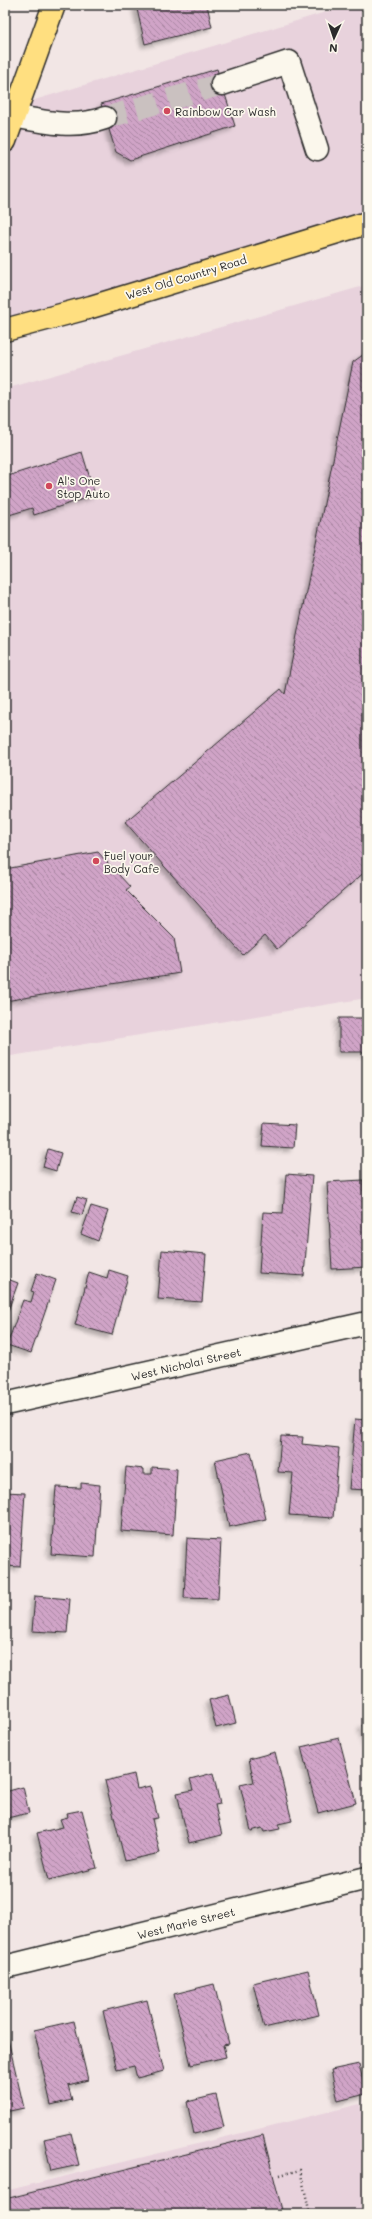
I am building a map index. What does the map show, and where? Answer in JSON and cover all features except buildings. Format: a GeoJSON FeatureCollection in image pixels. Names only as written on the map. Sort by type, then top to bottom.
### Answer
{"type":"FeatureCollection","features":[{"type":"Feature","properties":{"kind":"main road"},"geometry":{"type":"LineString","coordinates":[[5,141],[54,5]]}},
{"type":"Feature","properties":{"kind":"main road","name":"West Old Country Road"},"geometry":{"type":"LineString","coordinates":[[5,330],[91,307],[367,223]]}},
{"type":"Feature","properties":{"kind":"street"},"geometry":{"type":"LineString","coordinates":[[222,84],[289,62],[317,149]]}},
{"type":"Feature","properties":{"kind":"street"},"geometry":{"type":"LineString","coordinates":[[14,116],[50,124],[89,124],[105,118]]}},
{"type":"Feature","properties":{"kind":"street","name":"West Nicholai Street"},"geometry":{"type":"LineString","coordinates":[[5,1404],[367,1323]]}},
{"type":"Feature","properties":{"kind":"street","name":"West Marie Street"},"geometry":{"type":"LineString","coordinates":[[5,1967],[367,1878]]}},
{"type":"Feature","properties":{"kind":"path"},"geometry":{"type":"LineString","coordinates":[[280,2175],[300,2170],[310,2214]]}},
{"type":"Feature","properties":{"kind":"shaded area"},"geometry":{"type":"Polygon","coordinates":[[[349,5],[367,5],[367,223],[5,331],[5,141],[18,105],[349,5]]]}},
{"type":"Feature","properties":{"kind":"shaded area"},"geometry":{"type":"Polygon","coordinates":[[[367,285],[367,998],[5,1057],[5,389],[367,285]]]}},
{"type":"Feature","properties":{"kind":"shaded area"},"geometry":{"type":"Polygon","coordinates":[[[360,2104],[367,2139],[367,2214],[5,2214],[5,2191],[360,2104]]]}},
{"type":"Feature","properties":{"kind":"tunnel"},"geometry":{"type":"LineString","coordinates":[[105,118],[222,84]]}},
{"type":"Feature","properties":{"kind":"place","name":"Rainbow Car Wash"},"geometry":{"type":"Point","coordinates":[167,111]}},
{"type":"Feature","properties":{"kind":"place","name":"Al's One Stop Auto"},"geometry":{"type":"Point","coordinates":[49,486]}},
{"type":"Feature","properties":{"kind":"place","name":"Fuel your Body Cafe"},"geometry":{"type":"Point","coordinates":[96,861]}}]}
